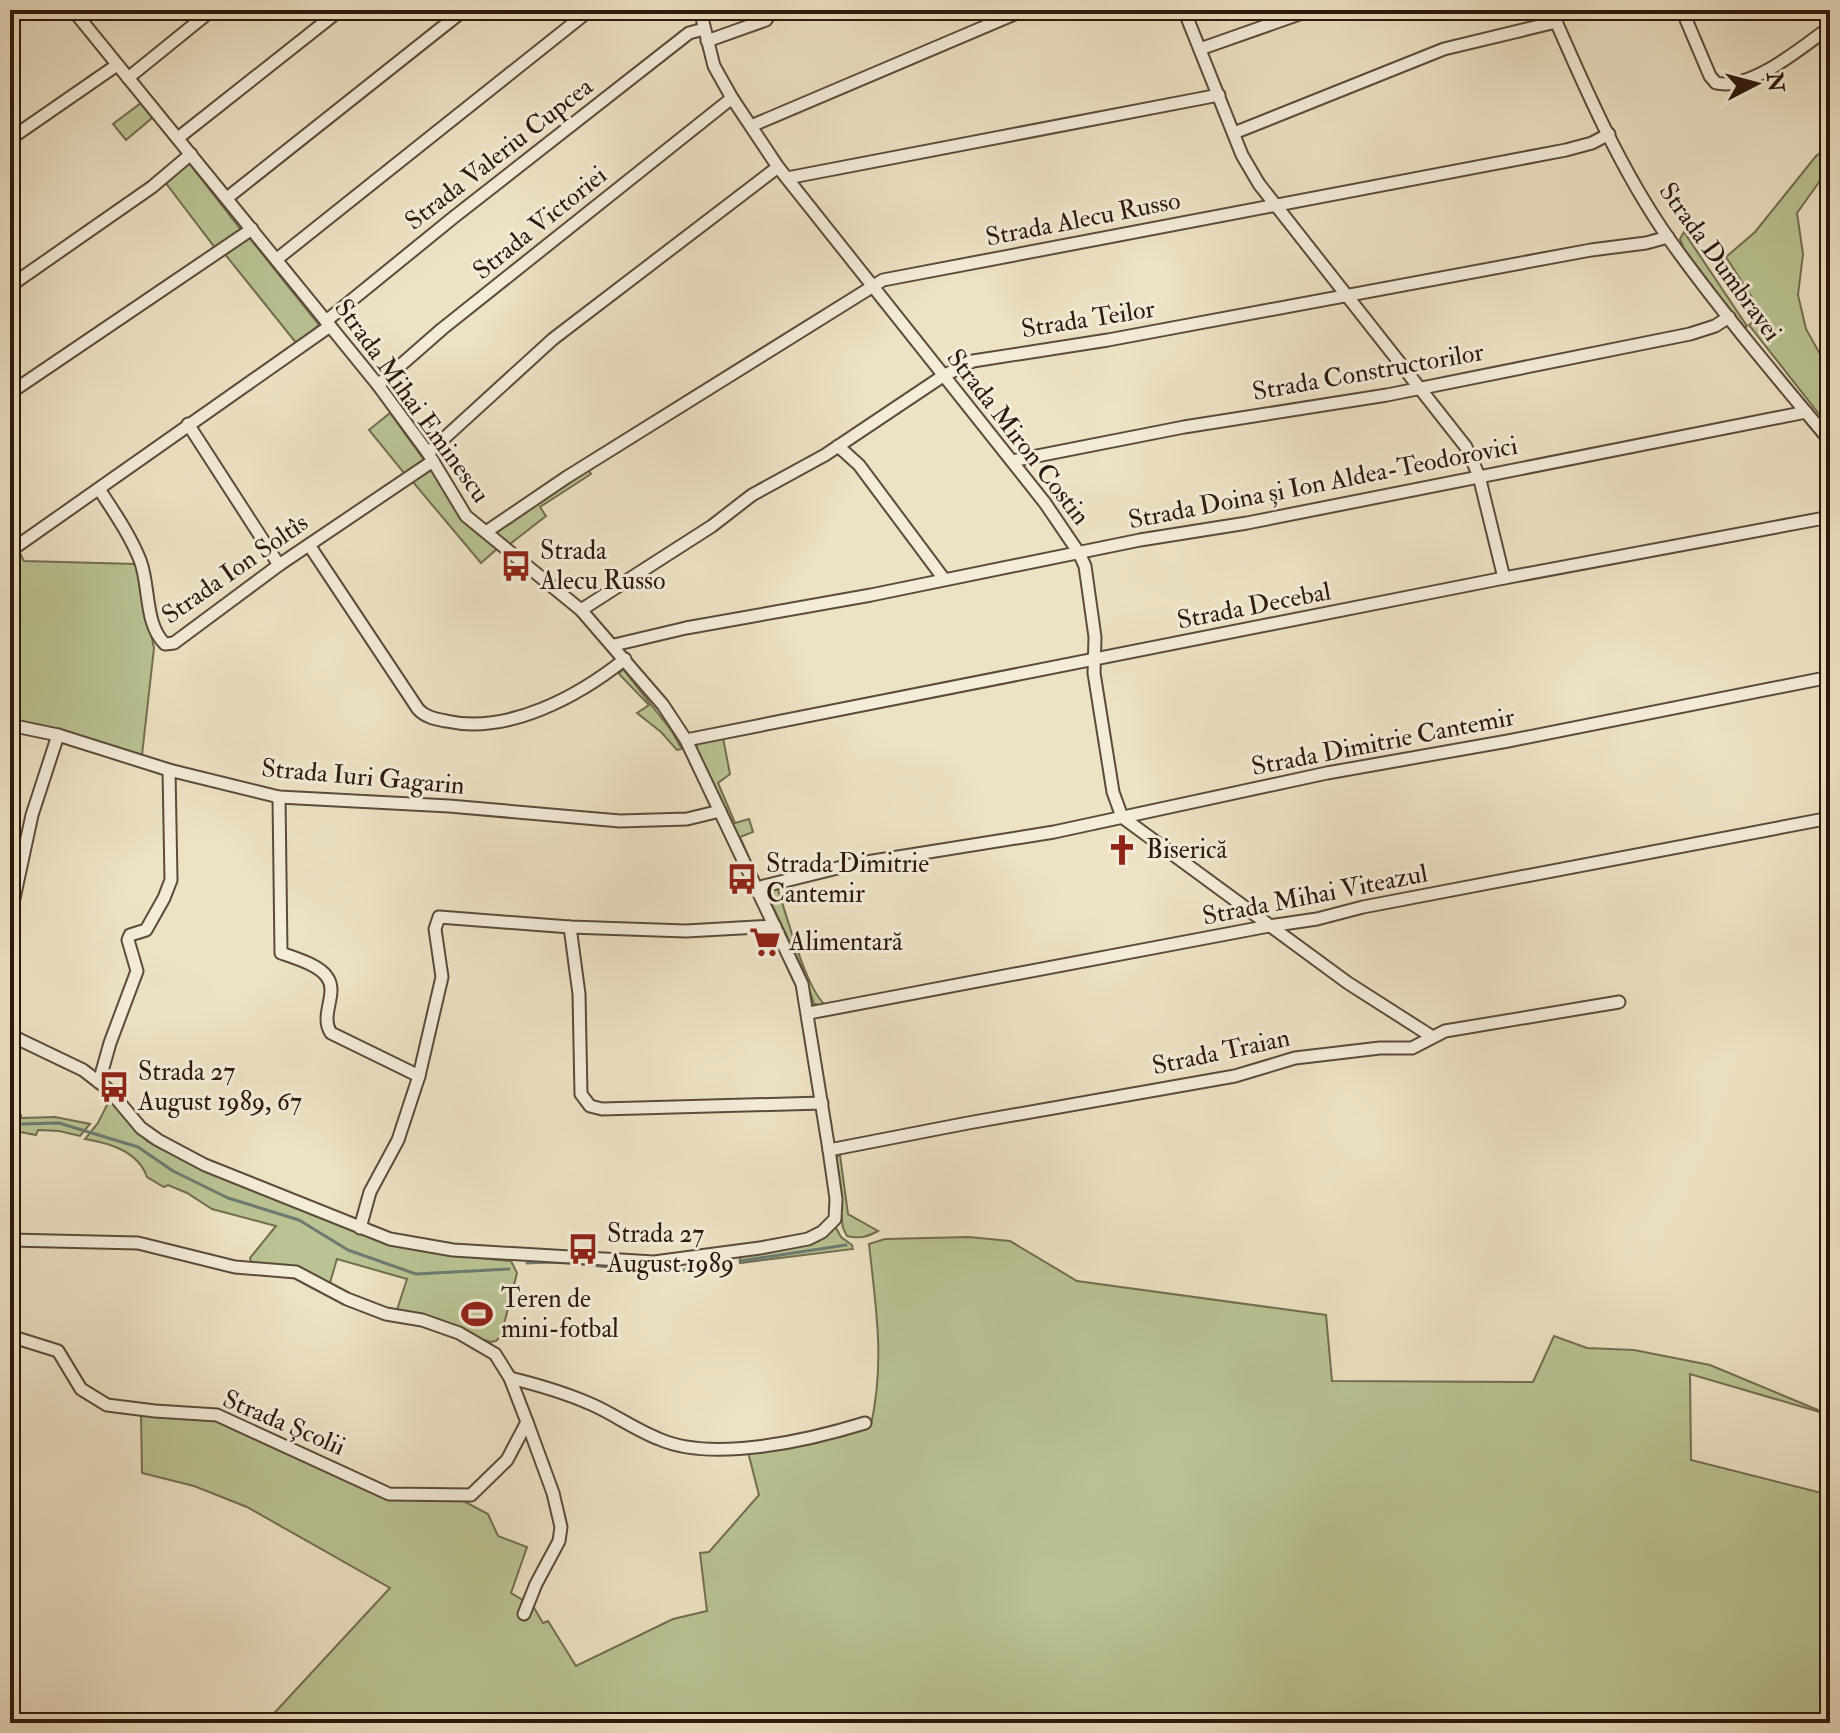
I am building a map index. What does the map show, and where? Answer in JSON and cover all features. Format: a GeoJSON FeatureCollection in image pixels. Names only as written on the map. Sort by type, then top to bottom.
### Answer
{"type":"FeatureCollection","features":[{"type":"Feature","properties":{"kind":"street","name":"Strada Mihai Eminescu"},"geometry":{"type":"LineString","coordinates":[[73,10],[378,385],[430,457],[458,505],[581,610],[663,705],[686,740],[775,926],[802,984],[809,1013],[836,1199],[835,1219],[822,1232],[808,1239],[654,1262],[453,1250],[390,1239],[360,1228]]}},
{"type":"Feature","properties":{"kind":"street"},"geometry":{"type":"LineString","coordinates":[[128,78],[212,10]]}},
{"type":"Feature","properties":{"kind":"street"},"geometry":{"type":"LineString","coordinates":[[178,138],[340,10]]}},
{"type":"Feature","properties":{"kind":"street"},"geometry":{"type":"LineString","coordinates":[[227,198],[464,10]]}},
{"type":"Feature","properties":{"kind":"street"},"geometry":{"type":"LineString","coordinates":[[277,259],[590,10]]}},
{"type":"Feature","properties":{"kind":"street","name":"Strada Miron Costin"},"geometry":{"type":"LineString","coordinates":[[700,10],[714,66],[778,167],[1045,503],[1079,553],[1085,566],[1092,605],[1094,673],[1113,792],[1122,817]]}},
{"type":"Feature","properties":{"kind":"street","name":"Strada Valeriu Cupcea"},"geometry":{"type":"LineString","coordinates":[[10,551],[328,323],[593,107],[689,33],[706,35],[766,20],[772,10]]}},
{"type":"Feature","properties":{"kind":"street"},"geometry":{"type":"LineString","coordinates":[[751,126],[1024,10]]}},
{"type":"Feature","properties":{"kind":"street"},"geometry":{"type":"LineString","coordinates":[[1184,10],[1242,155],[1259,184],[1466,447],[1479,476],[1504,578]]}},
{"type":"Feature","properties":{"kind":"street"},"geometry":{"type":"LineString","coordinates":[[1200,49],[1311,10]]}},
{"type":"Feature","properties":{"kind":"street","name":"Strada Dumbravei"},"geometry":{"type":"LineString","coordinates":[[1551,10],[1609,134],[1668,237],[1830,441]]}},
{"type":"Feature","properties":{"kind":"street"},"geometry":{"type":"LineString","coordinates":[[1682,10],[1710,76],[1716,83],[1727,86],[1787,58],[1830,27]]}},
{"type":"Feature","properties":{"kind":"street"},"geometry":{"type":"LineString","coordinates":[[1234,133],[1444,49],[1556,22]]}},
{"type":"Feature","properties":{"kind":"street"},"geometry":{"type":"LineString","coordinates":[[10,139],[117,65]]}},
{"type":"Feature","properties":{"kind":"street"},"geometry":{"type":"LineString","coordinates":[[787,178],[1219,95]]}},
{"type":"Feature","properties":{"kind":"street","name":"Strada Victoriei"},"geometry":{"type":"LineString","coordinates":[[378,385],[442,329],[732,98]]}},
{"type":"Feature","properties":{"kind":"street","name":"Strada Alecu Russo"},"geometry":{"type":"LineString","coordinates":[[486,532],[547,490],[730,378],[871,285],[899,275],[1566,150],[1592,143],[1609,134]]}},
{"type":"Feature","properties":{"kind":"street"},"geometry":{"type":"LineString","coordinates":[[10,286],[152,187],[191,154]]}},
{"type":"Feature","properties":{"kind":"street","name":"Strada Ion Soltîs"},"geometry":{"type":"LineString","coordinates":[[99,489],[141,562],[152,619],[159,638],[165,644],[174,643],[430,457],[553,339],[778,167]]}},
{"type":"Feature","properties":{"kind":"street"},"geometry":{"type":"LineString","coordinates":[[10,393],[252,229]]}},
{"type":"Feature","properties":{"kind":"street","name":"Strada Teilor"},"geometry":{"type":"LineString","coordinates":[[581,610],[712,526],[752,495],[838,446],[943,376],[973,361],[1108,340],[1668,237]]}},
{"type":"Feature","properties":{"kind":"street","name":"Strada Constructorilor"},"geometry":{"type":"LineString","coordinates":[[1012,461],[1184,427],[1320,407],[1690,334],[1715,326],[1729,317]]}},
{"type":"Feature","properties":{"kind":"street","name":"Strada Doina și Ion Aldea-Teodorovici"},"geometry":{"type":"LineString","coordinates":[[614,645],[686,628],[1247,523],[1806,412]]}},
{"type":"Feature","properties":{"kind":"street"},"geometry":{"type":"LineString","coordinates":[[188,424],[279,565]]}},
{"type":"Feature","properties":{"kind":"street"},"geometry":{"type":"LineString","coordinates":[[838,446],[859,465],[944,579]]}},
{"type":"Feature","properties":{"kind":"street","name":"Strada Decebal"},"geometry":{"type":"LineString","coordinates":[[686,740],[1504,578],[1830,517]]}},
{"type":"Feature","properties":{"kind":"street"},"geometry":{"type":"LineString","coordinates":[[309,545],[418,709],[433,718],[468,723],[522,715],[545,708],[588,686],[625,659]]}},
{"type":"Feature","properties":{"kind":"street","name":"Strada Dimitrie Cantemir"},"geometry":{"type":"LineString","coordinates":[[756,888],[854,864],[1054,832],[1327,773],[1508,741],[1830,677]]}},
{"type":"Feature","properties":{"kind":"street","name":"Strada Iuri Gagarin"},"geometry":{"type":"LineString","coordinates":[[10,725],[58,735],[169,770],[279,797],[449,806],[620,821],[687,819],[720,811]]}},
{"type":"Feature","properties":{"kind":"street"},"geometry":{"type":"LineString","coordinates":[[10,917],[32,815],[58,735]]}},
{"type":"Feature","properties":{"kind":"street"},"geometry":{"type":"LineString","coordinates":[[99,1082],[137,971],[128,940],[130,935],[146,930],[171,880],[169,770]]}},
{"type":"Feature","properties":{"kind":"street"},"geometry":{"type":"LineString","coordinates":[[279,797],[281,953],[327,977],[331,985],[326,1015],[331,1033],[419,1076]]}},
{"type":"Feature","properties":{"kind":"street"},"geometry":{"type":"LineString","coordinates":[[1122,817],[1348,983],[1431,1036]]}},
{"type":"Feature","properties":{"kind":"street","name":"Strada Mihai Viteazul"},"geometry":{"type":"LineString","coordinates":[[809,1013],[1234,935],[1363,907],[1830,818]]}},
{"type":"Feature","properties":{"kind":"street"},"geometry":{"type":"LineString","coordinates":[[10,1035],[83,1070],[109,1090],[141,1128],[158,1140],[205,1165],[360,1228],[370,1192],[398,1140],[419,1076],[442,977],[435,929],[439,917],[570,927],[686,931],[775,926]]}},
{"type":"Feature","properties":{"kind":"street"},"geometry":{"type":"LineString","coordinates":[[570,927],[579,994],[581,1094],[584,1101],[594,1108],[822,1103]]}},
{"type":"Feature","properties":{"kind":"street","name":"Strada Traian"},"geometry":{"type":"LineString","coordinates":[[829,1150],[1235,1076],[1295,1058],[1380,1048],[1412,1048],[1445,1031],[1619,1002]]}},
{"type":"Feature","properties":{"kind":"street"},"geometry":{"type":"LineString","coordinates":[[10,1240],[138,1243],[224,1265],[296,1272],[347,1299],[386,1314],[422,1320],[459,1333],[495,1354],[510,1378],[527,1422],[553,1493],[561,1527],[559,1541],[524,1614]]}},
{"type":"Feature","properties":{"kind":"street","name":"Strada Școlii"},"geometry":{"type":"LineString","coordinates":[[10,1336],[58,1351],[81,1389],[107,1405],[217,1415],[389,1494],[471,1495],[507,1460],[527,1422]]}},
{"type":"Feature","properties":{"kind":"street"},"geometry":{"type":"LineString","coordinates":[[510,1378],[556,1390],[595,1406],[661,1441],[688,1448],[718,1450],[814,1438],[865,1423]]}},
{"type":"Feature","properties":{"kind":"green space"},"geometry":{"type":"Polygon","coordinates":[[[141,103],[152,118],[126,140],[113,124],[141,103]]]}},
{"type":"Feature","properties":{"kind":"green space"},"geometry":{"type":"Polygon","coordinates":[[[1830,145],[1830,167],[1797,213],[1803,254],[1798,295],[1806,329],[1830,372],[1830,428],[1749,325],[1763,315],[1726,257],[1755,232],[1816,156],[1830,145]]]}},
{"type":"Feature","properties":{"kind":"green space"},"geometry":{"type":"Polygon","coordinates":[[[189,163],[241,230],[216,249],[165,182],[189,163]]]}},
{"type":"Feature","properties":{"kind":"green space"},"geometry":{"type":"Polygon","coordinates":[[[1684,232],[1747,326],[1744,329],[1684,249],[1680,239],[1684,232]]]}},
{"type":"Feature","properties":{"kind":"green space"},"geometry":{"type":"Polygon","coordinates":[[[248,236],[319,325],[297,344],[224,253],[248,236]]]}},
{"type":"Feature","properties":{"kind":"green space"},"geometry":{"type":"Polygon","coordinates":[[[390,413],[424,460],[404,473],[369,430],[390,413]]]}},
{"type":"Feature","properties":{"kind":"green space"},"geometry":{"type":"Polygon","coordinates":[[[432,469],[460,513],[498,548],[481,563],[413,482],[406,481],[432,469]]]}},
{"type":"Feature","properties":{"kind":"green space"},"geometry":{"type":"Polygon","coordinates":[[[588,469],[591,474],[540,507],[546,516],[510,544],[498,536],[497,531],[588,469]]]}},
{"type":"Feature","properties":{"kind":"green space"},"geometry":{"type":"Polygon","coordinates":[[[21,555],[24,561],[136,564],[154,648],[142,755],[10,719],[10,558],[21,555]]]}},
{"type":"Feature","properties":{"kind":"green space"},"geometry":{"type":"Polygon","coordinates":[[[623,669],[671,730],[682,749],[677,750],[637,713],[649,705],[619,674],[623,669]]]}},
{"type":"Feature","properties":{"kind":"green space"},"geometry":{"type":"Polygon","coordinates":[[[723,738],[730,774],[718,783],[735,823],[749,819],[753,832],[740,837],[757,877],[696,747],[699,743],[723,738]]]}},
{"type":"Feature","properties":{"kind":"green space"},"geometry":{"type":"Polygon","coordinates":[[[777,887],[805,970],[819,998],[827,1006],[814,1004],[803,970],[766,892],[777,887]]]}},
{"type":"Feature","properties":{"kind":"green space"},"geometry":{"type":"Polygon","coordinates":[[[110,1099],[147,1141],[187,1162],[384,1243],[447,1255],[511,1261],[517,1273],[501,1336],[490,1342],[423,1317],[396,1313],[407,1279],[337,1259],[329,1286],[296,1269],[243,1263],[251,1262],[250,1258],[276,1226],[212,1209],[187,1193],[168,1185],[164,1187],[147,1177],[137,1161],[122,1150],[85,1139],[98,1123],[110,1099]]]}},
{"type":"Feature","properties":{"kind":"green space"},"geometry":{"type":"Polygon","coordinates":[[[10,1112],[21,1115],[21,1118],[55,1117],[90,1124],[80,1136],[38,1130],[36,1135],[10,1130],[10,1112]]]}},
{"type":"Feature","properties":{"kind":"green space"},"geometry":{"type":"Polygon","coordinates":[[[840,1155],[848,1214],[878,1231],[870,1235],[847,1236],[843,1228],[837,1189],[841,1188],[836,1157],[840,1155]]]}},
{"type":"Feature","properties":{"kind":"green space"},"geometry":{"type":"Polygon","coordinates":[[[835,1226],[853,1249],[740,1263],[740,1255],[835,1226]]]}},
{"type":"Feature","properties":{"kind":"green space"},"geometry":{"type":"Polygon","coordinates":[[[969,1237],[1010,1241],[1077,1281],[1326,1315],[1332,1381],[1533,1382],[1554,1336],[1587,1348],[1634,1350],[1710,1365],[1830,1415],[1690,1374],[1691,1460],[1830,1495],[1830,1723],[265,1723],[390,1588],[247,1507],[194,1486],[142,1473],[141,1414],[203,1415],[386,1498],[458,1498],[488,1514],[498,1536],[527,1547],[511,1593],[533,1606],[543,1623],[548,1621],[576,1666],[673,1619],[707,1611],[700,1553],[709,1552],[759,1495],[748,1452],[816,1443],[871,1425],[878,1356],[869,1244],[885,1239],[969,1237]]]}},
{"type":"Feature","properties":{"kind":"waterway"},"geometry":{"type":"LineString","coordinates":[[10,1121],[20,1124],[59,1123],[138,1147],[173,1171],[228,1198],[299,1220],[348,1250],[416,1274],[509,1269]]}},
{"type":"Feature","properties":{"kind":"waterway"},"geometry":{"type":"LineString","coordinates":[[740,1261],[846,1245]]}},
{"type":"Feature","properties":{"kind":"waterway"},"geometry":{"type":"LineString","coordinates":[[527,1263],[559,1262],[665,1271],[724,1264]]}},
{"type":"Feature","properties":{"kind":"place","name":"Strada Alecu Russo"},"geometry":{"type":"Point","coordinates":[516,566]}},
{"type":"Feature","properties":{"kind":"place","name":"Biserică"},"geometry":{"type":"Point","coordinates":[1122,850]}},
{"type":"Feature","properties":{"kind":"place","name":"Strada Dimitrie Cantemir"},"geometry":{"type":"Point","coordinates":[742,879]}},
{"type":"Feature","properties":{"kind":"place","name":"Alimentară"},"geometry":{"type":"Point","coordinates":[765,942]}},
{"type":"Feature","properties":{"kind":"place","name":"Strada 27 August 1989, 67"},"geometry":{"type":"Point","coordinates":[114,1087]}},
{"type":"Feature","properties":{"kind":"place","name":"Strada 27 August 1989"},"geometry":{"type":"Point","coordinates":[583,1249]}},
{"type":"Feature","properties":{"kind":"place","name":"Teren de mini-fotbal"},"geometry":{"type":"Point","coordinates":[477,1314]}}]}
